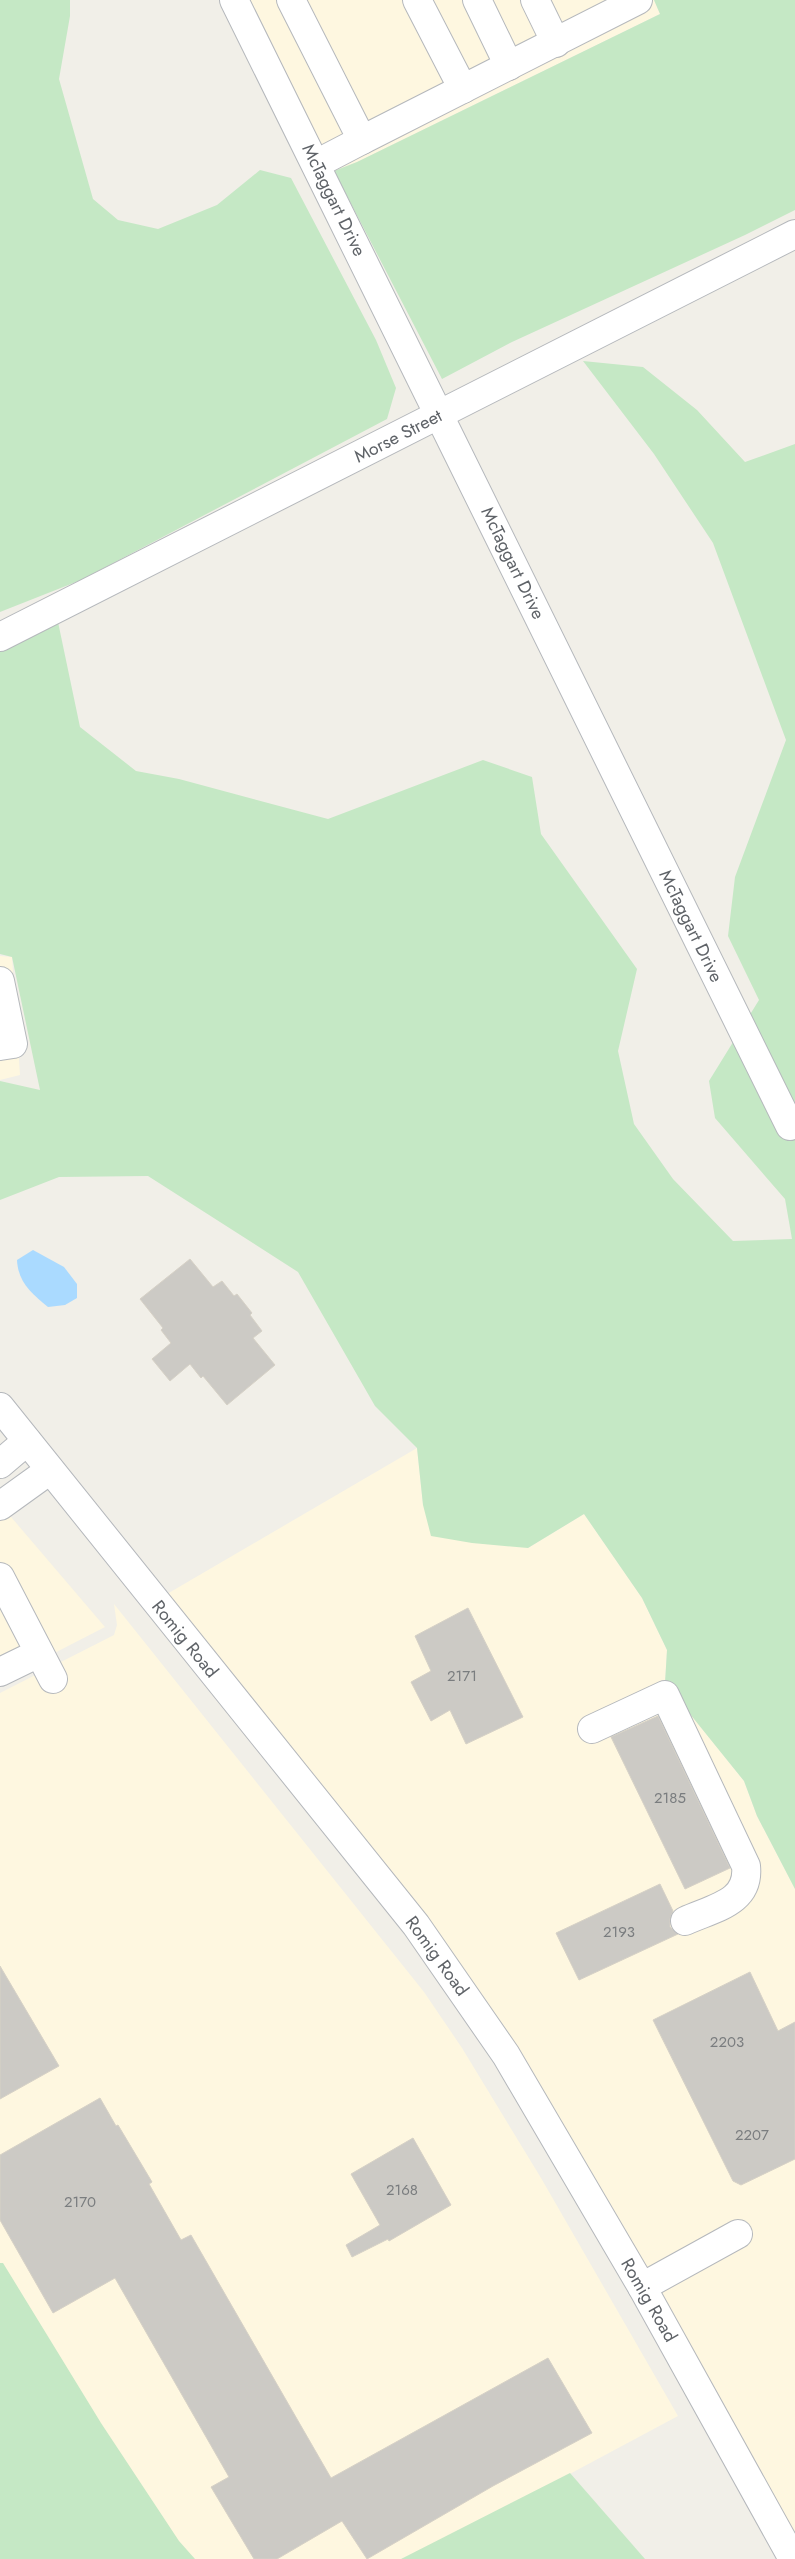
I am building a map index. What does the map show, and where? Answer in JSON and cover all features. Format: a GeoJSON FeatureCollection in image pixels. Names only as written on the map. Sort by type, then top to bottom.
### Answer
{"type":"FeatureCollection","features":[{"type":"Feature","properties":{"kind":"street","name":"McTaggart Drive"},"geometry":{"type":"LineString","coordinates":[[234,0],[790,1126]]}},
{"type":"Feature","properties":{"kind":"street"},"geometry":{"type":"LineString","coordinates":[[291,0],[362,140]]}},
{"type":"Feature","properties":{"kind":"street"},"geometry":{"type":"LineString","coordinates":[[417,0],[463,89]]}},
{"type":"Feature","properties":{"kind":"street"},"geometry":{"type":"LineString","coordinates":[[477,0],[509,66]]}},
{"type":"Feature","properties":{"kind":"street"},"geometry":{"type":"LineString","coordinates":[[535,0],[556,43]]}},
{"type":"Feature","properties":{"kind":"street"},"geometry":{"type":"LineString","coordinates":[[316,164],[556,43],[596,10],[638,0]]}},
{"type":"Feature","properties":{"kind":"street","name":"Morse Street"},"geometry":{"type":"LineString","coordinates":[[0,637],[795,234]]}},
{"type":"Feature","properties":{"kind":"street"},"geometry":{"type":"LineString","coordinates":[[0,981],[13,1044],[0,1046]]}},
{"type":"Feature","properties":{"kind":"street","name":"Romig Road"},"geometry":{"type":"LineString","coordinates":[[0,1408],[416,1925],[446,1966],[506,2055],[642,2287],[793,2559]]}},
{"type":"Feature","properties":{"kind":"street"},"geometry":{"type":"LineString","coordinates":[[0,1464],[27,1441]]}},
{"type":"Feature","properties":{"kind":"street"},"geometry":{"type":"LineString","coordinates":[[0,1506],[50,1470]]}},
{"type":"Feature","properties":{"kind":"street"},"geometry":{"type":"LineString","coordinates":[[0,1577],[53,1679]]}},
{"type":"Feature","properties":{"kind":"street"},"geometry":{"type":"LineString","coordinates":[[0,1672],[39,1653]]}},
{"type":"Feature","properties":{"kind":"street"},"geometry":{"type":"LineString","coordinates":[[592,1729],[665,1695],[746,1866],[747,1876],[745,1888],[733,1900],[685,1921]]}},
{"type":"Feature","properties":{"kind":"street"},"geometry":{"type":"LineString","coordinates":[[642,2287],[738,2234]]}},
{"type":"Feature","properties":{"kind":"shaded area"},"geometry":{"type":"Polygon","coordinates":[[[249,0],[654,0],[660,14],[357,162],[334,171],[249,0]]]}},
{"type":"Feature","properties":{"kind":"shaded area"},"geometry":{"type":"Polygon","coordinates":[[[0,956],[12,957],[20,1075],[0,1080],[0,956]]]}},
{"type":"Feature","properties":{"kind":"shaded area"},"geometry":{"type":"Polygon","coordinates":[[[417,1448],[423,1505],[528,1548],[584,1514],[642,1598],[667,1650],[665,1683],[744,1781],[757,1816],[795,1889],[795,2559],[506,2055],[155,1601],[417,1448]]]}},
{"type":"Feature","properties":{"kind":"shaded area"},"geometry":{"type":"Polygon","coordinates":[[[0,1504],[105,1627],[0,1681],[0,1504]]]}},
{"type":"Feature","properties":{"kind":"shaded area"},"geometry":{"type":"Polygon","coordinates":[[[114,1604],[424,1992],[462,2048],[541,2178],[678,2416],[411,2559],[154,2559],[0,2299],[0,1693],[114,1635],[117,1625],[114,1604]]]}},
{"type":"Feature","properties":{"kind":"green space"},"geometry":{"type":"Polygon","coordinates":[[[0,0],[70,0],[70,16],[59,79],[93,199],[118,220],[158,229],[217,205],[260,170],[291,178],[376,340],[396,388],[387,419],[81,580],[0,612],[0,0]]]}},
{"type":"Feature","properties":{"kind":"green space"},"geometry":{"type":"Polygon","coordinates":[[[654,0],[795,0],[795,210],[745,235],[512,342],[442,379],[334,171],[357,162],[660,14],[654,0]]]}},
{"type":"Feature","properties":{"kind":"green space"},"geometry":{"type":"Polygon","coordinates":[[[583,361],[643,367],[697,410],[745,462],[795,444],[795,1889],[757,1816],[744,1781],[665,1683],[667,1650],[642,1598],[584,1514],[528,1548],[472,1543],[431,1536],[423,1505],[417,1448],[375,1406],[298,1272],[148,1176],[59,1177],[0,1200],[0,1081],[40,1090],[12,957],[0,954],[0,648],[58,622],[80,727],[136,771],[179,779],[328,819],[483,760],[532,777],[541,834],[637,969],[618,1051],[634,1124],[673,1179],[733,1241],[792,1239],[785,1199],[715,1118],[709,1081],[759,1000],[728,936],[735,877],[786,740],[713,543],[654,454],[583,361]]]}},
{"type":"Feature","properties":{"kind":"green space"},"geometry":{"type":"Polygon","coordinates":[[[0,2263],[3,2263],[101,2423],[179,2541],[195,2559],[0,2559],[0,2263]]]}},
{"type":"Feature","properties":{"kind":"green space"},"geometry":{"type":"Polygon","coordinates":[[[570,2473],[645,2559],[401,2559],[570,2473]]]}},
{"type":"Feature","properties":{"kind":"water"},"geometry":{"type":"Polygon","coordinates":[[[33,1250],[64,1267],[77,1284],[77,1298],[65,1305],[48,1307],[31,1292],[20,1275],[17,1260],[33,1250]]]}},
{"type":"Feature","properties":{"kind":"building"},"geometry":{"type":"Polygon","coordinates":[[[190,1259],[213,1287],[222,1281],[234,1296],[237,1294],[252,1313],[250,1315],[262,1331],[253,1338],[275,1365],[227,1405],[203,1376],[201,1378],[190,1364],[170,1381],[152,1359],[171,1343],[161,1330],[163,1328],[140,1299],[190,1259]]]}},
{"type":"Feature","properties":{"kind":"building"},"geometry":{"type":"Polygon","coordinates":[[[468,1608],[523,1717],[466,1744],[450,1710],[431,1721],[411,1682],[431,1671],[415,1636],[468,1608]]]}},
{"type":"Feature","properties":{"kind":"building"},"geometry":{"type":"Polygon","coordinates":[[[658,1716],[730,1868],[685,1889],[611,1737],[658,1716]]]}},
{"type":"Feature","properties":{"kind":"building"},"geometry":{"type":"Polygon","coordinates":[[[660,1884],[673,1911],[670,1927],[678,1934],[579,1980],[556,1933],[660,1884]]]}},
{"type":"Feature","properties":{"kind":"building"},"geometry":{"type":"Polygon","coordinates":[[[0,1966],[59,2066],[0,2099],[0,1966]]]}},
{"type":"Feature","properties":{"kind":"building"},"geometry":{"type":"Polygon","coordinates":[[[750,1972],[778,2031],[795,2022],[795,2159],[741,2185],[733,2181],[653,2020],[750,1972]]]}},
{"type":"Feature","properties":{"kind":"building"},"geometry":{"type":"Polygon","coordinates":[[[100,2098],[152,2182],[149,2184],[181,2240],[191,2235],[331,2478],[548,2358],[592,2433],[493,2486],[367,2559],[342,2521],[277,2559],[254,2559],[211,2487],[229,2477],[115,2278],[53,2313],[0,2220],[0,2155],[100,2098]]]}},
{"type":"Feature","properties":{"kind":"building"},"geometry":{"type":"Polygon","coordinates":[[[413,2138],[451,2205],[389,2241],[388,2239],[352,2257],[346,2245],[380,2225],[351,2174],[413,2138]]]}}]}
